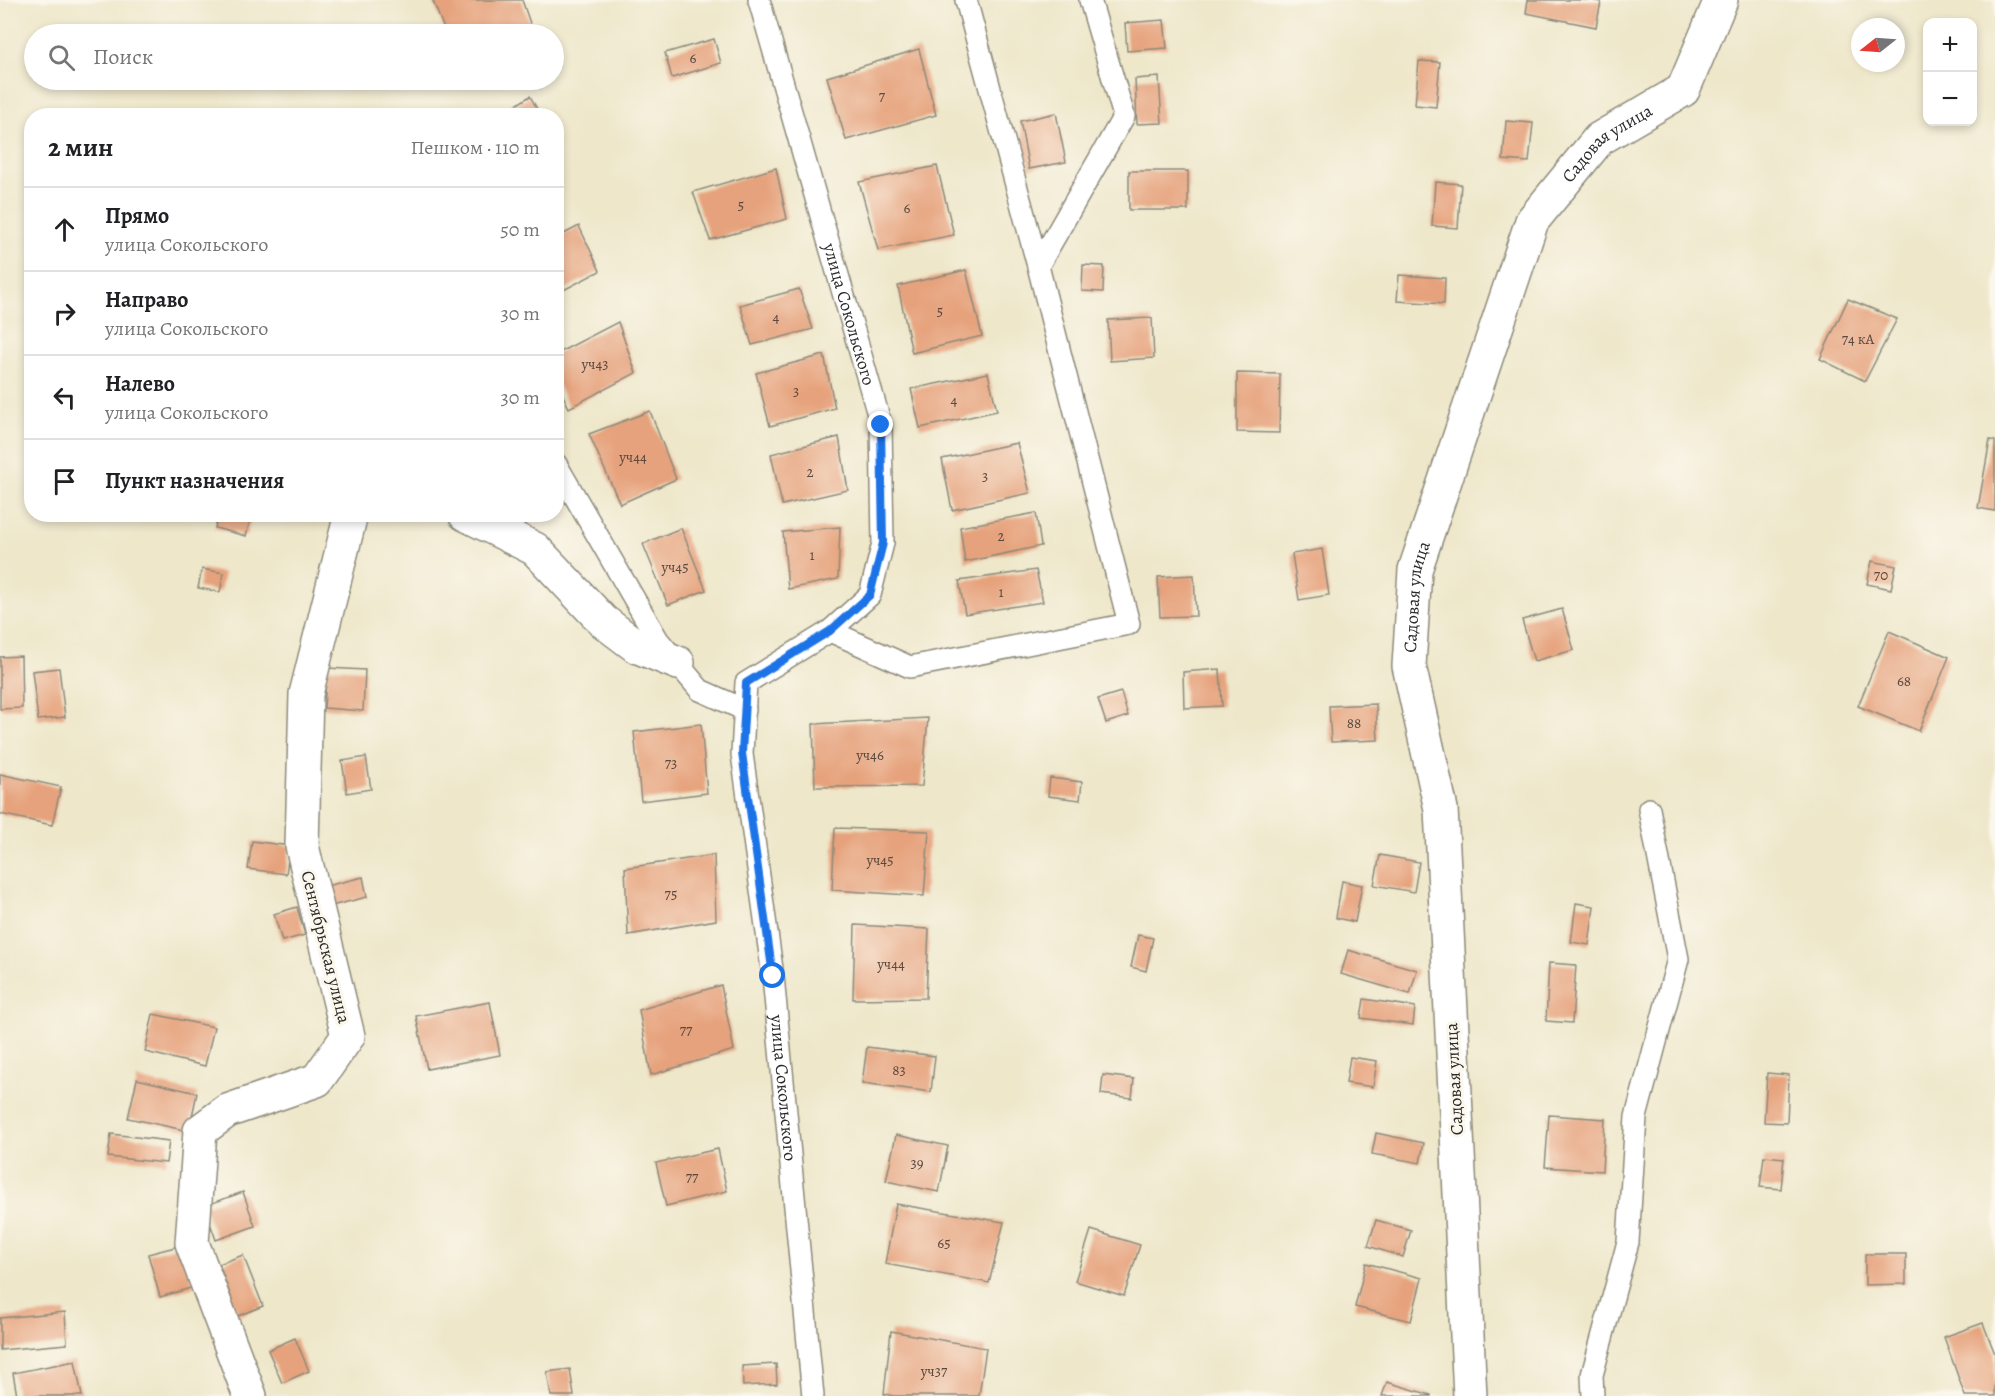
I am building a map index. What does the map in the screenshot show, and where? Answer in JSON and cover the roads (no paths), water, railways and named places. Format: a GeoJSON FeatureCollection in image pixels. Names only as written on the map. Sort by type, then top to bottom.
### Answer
{"type":"FeatureCollection","features":[{"type":"Feature","properties":{"kind":"street","name":"Садовая улица"},"geometry":{"type":"LineString","coordinates":[[1470,1396],[1441,809],[1409,666],[1415,570],[1532,221],[1599,139],[1683,90],[1721,0]]}},
{"type":"Feature","properties":{"kind":"street","name":"Сентябрьская улица"},"geometry":{"type":"LineString","coordinates":[[250,1396],[192,1243],[200,1131],[227,1111],[317,1080],[348,1036],[302,846],[306,694],[349,522]]}},
{"type":"Feature","properties":{"kind":"street"},"geometry":{"type":"LineString","coordinates":[[481,522],[535,549],[603,621],[636,646],[678,663]]}},
{"type":"Feature","properties":{"kind":"lane","name":"улица Сокольского"},"geometry":{"type":"LineString","coordinates":[[759,0],[881,425],[883,543],[870,595],[830,631],[746,683],[742,753],[773,976],[813,1396]]}},
{"type":"Feature","properties":{"kind":"lane"},"geometry":{"type":"LineString","coordinates":[[830,631],[910,667],[1129,624],[1038,266],[966,0]]}},
{"type":"Feature","properties":{"kind":"lane"},"geometry":{"type":"LineString","coordinates":[[1038,266],[1124,116],[1090,0]]}},
{"type":"Feature","properties":{"kind":"lane"},"geometry":{"type":"LineString","coordinates":[[564,478],[658,640],[700,690],[745,710]]}},
{"type":"Feature","properties":{"kind":"lane"},"geometry":{"type":"LineString","coordinates":[[1593,1396],[1592,1375],[1628,1242],[1636,1117],[1678,959],[1649,808]]}}]}
